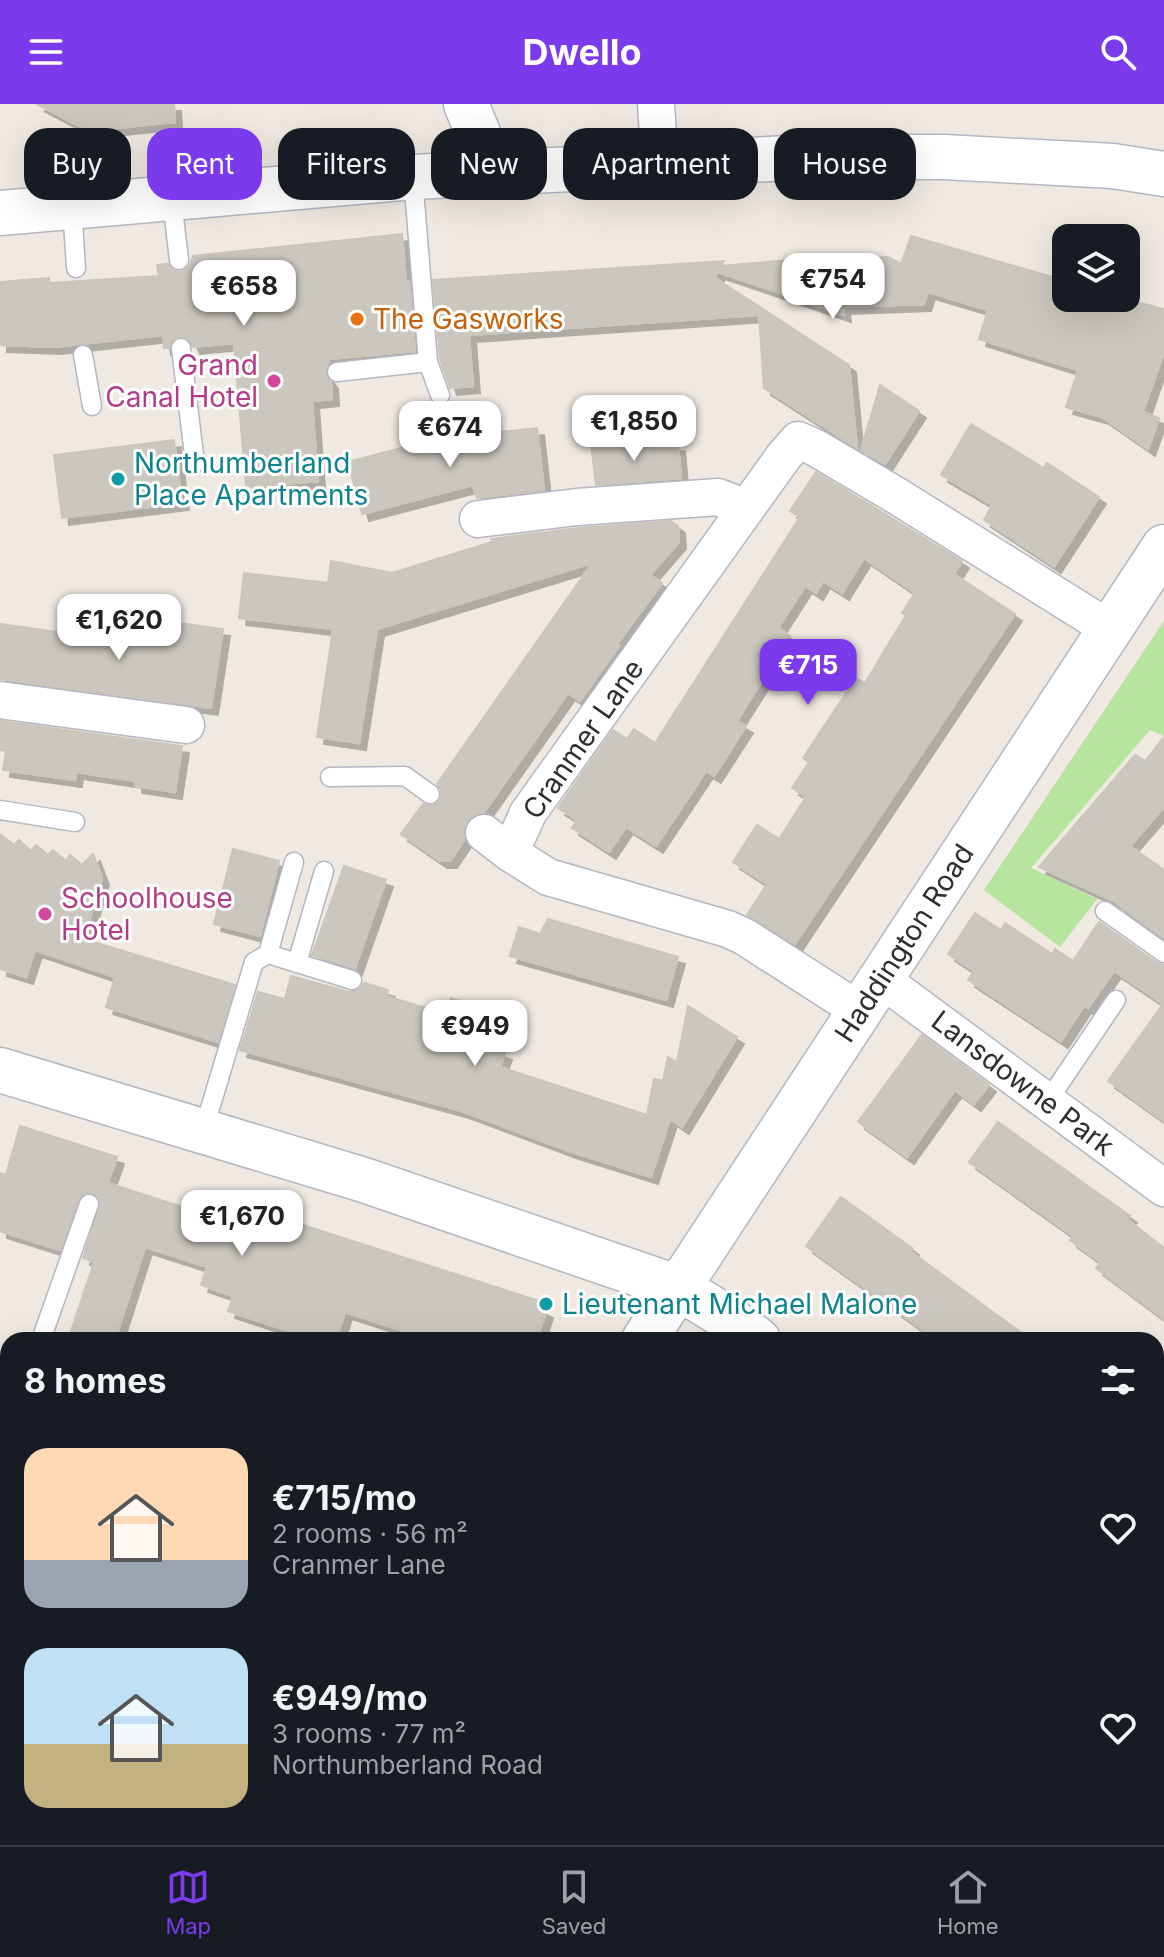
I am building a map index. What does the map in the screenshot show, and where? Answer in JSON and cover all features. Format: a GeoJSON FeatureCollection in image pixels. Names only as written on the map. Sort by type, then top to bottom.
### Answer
{"type":"FeatureCollection","features":[{"type":"Feature","properties":{"kind":"main road"},"geometry":{"type":"LineString","coordinates":[[466,104],[476,128]]}},
{"type":"Feature","properties":{"kind":"main road"},"geometry":{"type":"LineString","coordinates":[[758,159],[944,157],[1113,166],[1164,174]]}},
{"type":"Feature","properties":{"kind":"main road"},"geometry":{"type":"LineString","coordinates":[[0,213],[172,200]]}},
{"type":"Feature","properties":{"kind":"main road","name":"Haddington Road"},"geometry":{"type":"LineString","coordinates":[[649,1332],[1164,547]]}},
{"type":"Feature","properties":{"kind":"main road"},"geometry":{"type":"LineString","coordinates":[[0,1070],[364,1180],[679,1288],[747,1332]]}},
{"type":"Feature","properties":{"kind":"street"},"geometry":{"type":"LineString","coordinates":[[656,104],[658,128]]}},
{"type":"Feature","properties":{"kind":"street","name":"Cranmer Lane"},"geometry":{"type":"LineString","coordinates":[[871,995],[728,929],[548,877],[489,837],[528,813],[798,440],[897,496],[1110,629]]}},
{"type":"Feature","properties":{"kind":"street"},"geometry":{"type":"LineString","coordinates":[[478,519],[577,507],[718,497],[746,508]]}},
{"type":"Feature","properties":{"kind":"street"},"geometry":{"type":"LineString","coordinates":[[0,700],[186,725]]}},
{"type":"Feature","properties":{"kind":"street","name":"Lansdowne Park"},"geometry":{"type":"LineString","coordinates":[[871,995],[1047,1102],[1164,1188]]}},
{"type":"Feature","properties":{"kind":"lane"},"geometry":{"type":"LineString","coordinates":[[172,200],[179,260]]}},
{"type":"Feature","properties":{"kind":"lane"},"geometry":{"type":"LineString","coordinates":[[415,200],[428,362],[440,395]]}},
{"type":"Feature","properties":{"kind":"lane"},"geometry":{"type":"LineString","coordinates":[[72,207],[76,268]]}},
{"type":"Feature","properties":{"kind":"lane"},"geometry":{"type":"LineString","coordinates":[[181,348],[195,463]]}},
{"type":"Feature","properties":{"kind":"lane"},"geometry":{"type":"LineString","coordinates":[[83,355],[92,406]]}},
{"type":"Feature","properties":{"kind":"lane"},"geometry":{"type":"LineString","coordinates":[[337,372],[428,362]]}},
{"type":"Feature","properties":{"kind":"lane"},"geometry":{"type":"LineString","coordinates":[[330,777],[405,776],[430,794]]}},
{"type":"Feature","properties":{"kind":"lane"},"geometry":{"type":"LineString","coordinates":[[0,810],[75,822]]}},
{"type":"Feature","properties":{"kind":"lane"},"geometry":{"type":"LineString","coordinates":[[203,1132],[254,962],[268,954],[294,862]]}},
{"type":"Feature","properties":{"kind":"lane"},"geometry":{"type":"LineString","coordinates":[[297,963],[324,871]]}},
{"type":"Feature","properties":{"kind":"lane"},"geometry":{"type":"LineString","coordinates":[[1105,911],[1164,953]]}},
{"type":"Feature","properties":{"kind":"lane"},"geometry":{"type":"LineString","coordinates":[[268,954],[352,980]]}},
{"type":"Feature","properties":{"kind":"lane"},"geometry":{"type":"LineString","coordinates":[[1047,1102],[1116,1000]]}},
{"type":"Feature","properties":{"kind":"lane"},"geometry":{"type":"LineString","coordinates":[[44,1332],[89,1204]]}},
{"type":"Feature","properties":{"kind":"green space"},"geometry":{"type":"Polygon","coordinates":[[[1164,621],[1164,736],[1150,730],[1031,868],[1097,899],[1060,947],[984,890],[1164,621]]]}},
{"type":"Feature","properties":{"kind":"building"},"geometry":{"type":"Polygon","coordinates":[[[37,104],[174,104],[175,122],[83,128],[37,104]]]}},
{"type":"Feature","properties":{"kind":"building"},"geometry":{"type":"Polygon","coordinates":[[[402,234],[415,351],[329,359],[325,373],[331,382],[332,399],[312,401],[318,481],[246,487],[234,343],[193,347],[190,340],[180,336],[173,339],[169,348],[164,348],[163,335],[54,347],[0,345],[0,282],[49,278],[49,283],[159,276],[157,265],[168,264],[174,271],[181,272],[190,265],[193,256],[402,234]]]}},
{"type":"Feature","properties":{"kind":"building"},"geometry":{"type":"Polygon","coordinates":[[[911,236],[1052,277],[1052,312],[1140,312],[1140,303],[1164,309],[1164,352],[1143,412],[1159,418],[1148,449],[1102,417],[1066,407],[1078,370],[979,339],[988,310],[928,292],[924,304],[843,307],[844,315],[718,272],[715,278],[849,365],[857,448],[764,388],[759,315],[469,335],[473,386],[450,388],[440,359],[433,280],[724,261],[721,266],[845,255],[845,260],[888,257],[901,264],[911,236]]]}},
{"type":"Feature","properties":{"kind":"building"},"geometry":{"type":"Polygon","coordinates":[[[880,385],[919,411],[885,464],[861,450],[880,385]]]}},
{"type":"Feature","properties":{"kind":"building"},"geometry":{"type":"Polygon","coordinates":[[[971,424],[1044,468],[1047,463],[1099,497],[1054,566],[984,520],[992,505],[941,475],[971,424]]]}},
{"type":"Feature","properties":{"kind":"building"},"geometry":{"type":"Polygon","coordinates":[[[537,428],[544,490],[477,498],[473,485],[362,514],[348,462],[447,436],[449,444],[499,432],[537,428]]]}},
{"type":"Feature","properties":{"kind":"building","name":"Northumberland Place Apartments"},"geometry":{"type":"Polygon","coordinates":[[[174,440],[182,503],[62,518],[54,455],[174,440]]]}},
{"type":"Feature","properties":{"kind":"building"},"geometry":{"type":"Polygon","coordinates":[[[620,440],[621,449],[678,444],[681,478],[596,485],[591,443],[620,440]]]}},
{"type":"Feature","properties":{"kind":"building"},"geometry":{"type":"Polygon","coordinates":[[[816,472],[962,561],[954,574],[1015,614],[795,944],[747,915],[767,884],[733,862],[757,825],[779,839],[806,797],[792,788],[809,762],[803,758],[856,678],[865,683],[906,615],[902,613],[915,593],[864,558],[842,593],[823,581],[816,593],[805,586],[778,628],[790,636],[737,721],[746,726],[714,776],[706,771],[656,846],[626,827],[609,852],[572,828],[577,820],[558,808],[613,730],[627,739],[634,729],[655,743],[800,517],[790,511],[816,472]]]}},
{"type":"Feature","properties":{"kind":"building"},"geometry":{"type":"Polygon","coordinates":[[[671,521],[678,526],[679,542],[650,575],[662,583],[580,701],[568,693],[484,812],[468,820],[463,829],[464,840],[450,861],[440,861],[401,834],[423,804],[434,805],[440,800],[441,790],[437,784],[592,563],[377,629],[359,743],[317,737],[333,629],[239,618],[244,573],[328,583],[331,561],[392,573],[492,542],[491,539],[671,521]]]}},
{"type":"Feature","properties":{"kind":"building"},"geometry":{"type":"Polygon","coordinates":[[[124,620],[164,626],[165,621],[223,629],[211,708],[0,679],[0,624],[58,632],[58,637],[120,645],[124,620]]]}},
{"type":"Feature","properties":{"kind":"building"},"geometry":{"type":"Polygon","coordinates":[[[0,721],[182,746],[175,792],[135,786],[135,781],[76,772],[75,780],[3,770],[6,751],[0,750],[0,721]]]}},
{"type":"Feature","properties":{"kind":"building"},"geometry":{"type":"Polygon","coordinates":[[[1164,737],[1164,807],[1130,846],[1164,870],[1164,938],[1114,901],[1039,867],[1135,755],[1145,761],[1164,737]]]}},
{"type":"Feature","properties":{"kind":"building"},"geometry":{"type":"Polygon","coordinates":[[[0,834],[14,845],[19,840],[31,851],[36,845],[48,855],[53,850],[66,861],[70,855],[82,865],[93,854],[102,878],[84,939],[235,985],[218,1042],[106,1007],[115,977],[35,950],[26,977],[0,969],[0,834]]]}},
{"type":"Feature","properties":{"kind":"building"},"geometry":{"type":"Polygon","coordinates":[[[233,849],[279,861],[260,936],[214,924],[233,849]]]}},
{"type":"Feature","properties":{"kind":"building"},"geometry":{"type":"Polygon","coordinates":[[[344,866],[386,880],[355,968],[312,955],[344,866]]]}},
{"type":"Feature","properties":{"kind":"building"},"geometry":{"type":"Polygon","coordinates":[[[975,913],[1001,930],[1005,923],[1052,954],[1055,949],[1073,961],[1099,922],[1164,965],[1164,1121],[1108,1081],[1163,1004],[1114,971],[1088,1008],[1084,1006],[1061,1041],[968,980],[974,971],[948,954],[975,913]]]}},
{"type":"Feature","properties":{"kind":"building"},"geometry":{"type":"Polygon","coordinates":[[[548,919],[678,957],[666,1000],[510,956],[519,927],[540,934],[548,919]]]}},
{"type":"Feature","properties":{"kind":"building"},"geometry":{"type":"Polygon","coordinates":[[[291,976],[349,992],[360,989],[364,983],[388,990],[386,996],[446,1014],[451,998],[482,1008],[470,1040],[505,1053],[500,1067],[647,1115],[654,1079],[663,1081],[668,1057],[677,1062],[688,1006],[737,1037],[682,1127],[670,1119],[651,1177],[569,1151],[462,1111],[240,1050],[258,992],[285,999],[291,976]]]}},
{"type":"Feature","properties":{"kind":"building"},"geometry":{"type":"Polygon","coordinates":[[[922,1035],[989,1085],[974,1104],[955,1090],[907,1157],[858,1122],[922,1035]]]}},
{"type":"Feature","properties":{"kind":"building"},"geometry":{"type":"Polygon","coordinates":[[[998,1122],[1130,1216],[1127,1219],[1164,1248],[1164,1319],[1096,1268],[1100,1262],[1070,1240],[1073,1236],[969,1162],[998,1122]]]}},
{"type":"Feature","properties":{"kind":"building"},"geometry":{"type":"Polygon","coordinates":[[[20,1126],[117,1157],[108,1183],[207,1215],[213,1196],[539,1301],[537,1307],[546,1311],[539,1332],[406,1332],[345,1312],[339,1332],[292,1332],[228,1311],[233,1296],[201,1285],[207,1267],[145,1247],[118,1332],[71,1332],[94,1262],[83,1258],[101,1201],[92,1193],[81,1195],[60,1250],[0,1231],[0,1173],[6,1175],[20,1126]]]}},
{"type":"Feature","properties":{"kind":"building"},"geometry":{"type":"Polygon","coordinates":[[[841,1197],[1020,1332],[926,1332],[806,1246],[841,1197]]]}},
{"type":"Feature","properties":{"kind":"place","name":"The Gasworks"},"geometry":{"type":"Point","coordinates":[357,319]}},
{"type":"Feature","properties":{"kind":"place","name":"Grand Canal Hotel"},"geometry":{"type":"Point","coordinates":[274,381]}},
{"type":"Feature","properties":{"kind":"place","name":"Northumberland Place Apartments"},"geometry":{"type":"Point","coordinates":[118,479]}},
{"type":"Feature","properties":{"kind":"place","name":"Schoolhouse Hotel"},"geometry":{"type":"Point","coordinates":[45,914]}},
{"type":"Feature","properties":{"kind":"place","name":"Lieutenant Michael Malone"},"geometry":{"type":"Point","coordinates":[546,1304]}}]}
